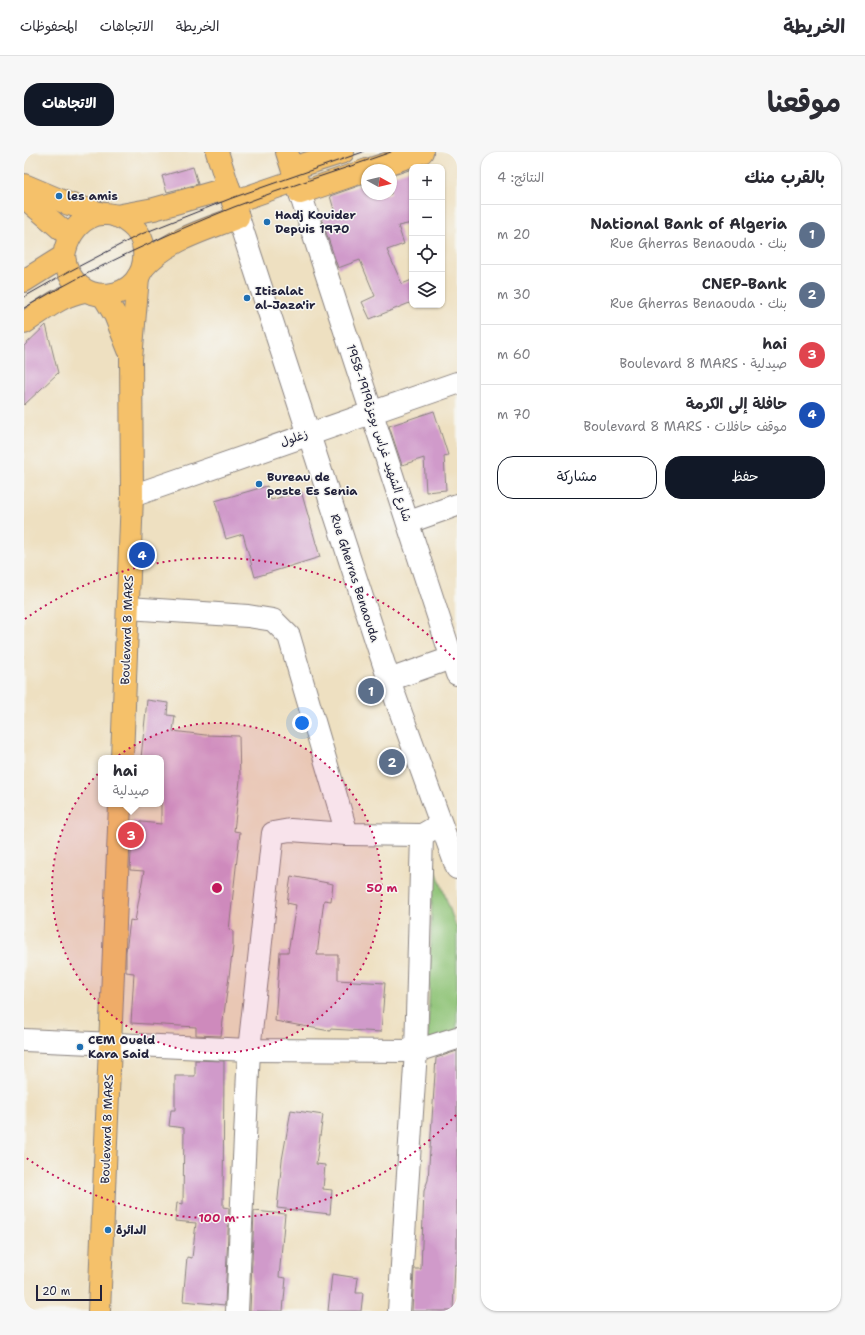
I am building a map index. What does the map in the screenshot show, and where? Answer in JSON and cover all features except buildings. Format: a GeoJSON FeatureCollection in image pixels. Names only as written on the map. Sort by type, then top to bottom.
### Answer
{"type":"FeatureCollection","features":[{"type":"Feature","properties":{"kind":"main road"},"geometry":{"type":"LineString","coordinates":[[217,152],[234,202]]}},
{"type":"Feature","properties":{"kind":"main road"},"geometry":{"type":"LineString","coordinates":[[24,323],[72,293],[116,293],[129,287],[155,255],[234,202],[294,173],[343,152]]}},
{"type":"Feature","properties":{"kind":"main road"},"geometry":{"type":"LineString","coordinates":[[386,164],[422,152]]}},
{"type":"Feature","properties":{"kind":"main road"},"geometry":{"type":"LineString","coordinates":[[294,173],[361,170]]}},
{"type":"Feature","properties":{"kind":"main road"},"geometry":{"type":"LineString","coordinates":[[24,185],[69,204],[109,215],[129,223],[140,235],[144,246],[145,257],[140,273],[131,359]]}},
{"type":"Feature","properties":{"kind":"main road"},"geometry":{"type":"LineString","coordinates":[[24,197],[66,246],[68,272],[72,280],[94,293],[115,315],[125,337],[131,359]]}},
{"type":"Feature","properties":{"kind":"main road"},"geometry":{"type":"LineString","coordinates":[[24,281],[66,246],[83,220],[154,209],[234,202]]}},
{"type":"Feature","properties":{"kind":"main road","name":"Boulevard 8 MARS"},"geometry":{"type":"LineString","coordinates":[[122,755],[132,496],[131,359]]}},
{"type":"Feature","properties":{"kind":"main road","name":"Boulevard 8 MARS"},"geometry":{"type":"LineString","coordinates":[[99,1311],[120,807]]}},
{"type":"Feature","properties":{"kind":"street","name":"شارع الشهيد غراس بوعزة1919-1958"},"geometry":{"type":"LineString","coordinates":[[294,173],[455,662]]}},
{"type":"Feature","properties":{"kind":"street","name":"Rue Gherras Benaouda"},"geometry":{"type":"LineString","coordinates":[[234,202],[389,680],[442,823],[457,868]]}},
{"type":"Feature","properties":{"kind":"street","name":"زغلول"},"geometry":{"type":"LineString","coordinates":[[132,496],[457,382]]}},
{"type":"Feature","properties":{"kind":"street"},"geometry":{"type":"LineString","coordinates":[[408,522],[457,505]]}},
{"type":"Feature","properties":{"kind":"street"},"geometry":{"type":"LineString","coordinates":[[128,608],[248,616],[273,620],[288,636],[347,834]]}},
{"type":"Feature","properties":{"kind":"street"},"geometry":{"type":"LineString","coordinates":[[389,680],[455,662]]}},
{"type":"Feature","properties":{"kind":"street"},"geometry":{"type":"LineString","coordinates":[[237,1311],[248,1050],[273,833],[290,830],[347,834],[422,835],[442,823]]}},
{"type":"Feature","properties":{"kind":"street"},"geometry":{"type":"LineString","coordinates":[[399,1311],[416,1050],[422,835]]}},
{"type":"Feature","properties":{"kind":"street"},"geometry":{"type":"LineString","coordinates":[[24,1040],[248,1050],[416,1050],[457,1038]]}},
{"type":"Feature","properties":{"kind":"green space"},"geometry":{"type":"Polygon","coordinates":[[[433,862],[457,929],[457,1033],[428,1040],[433,862]]]}},
{"type":"Feature","properties":{"kind":"tram line"},"geometry":{"type":"LineString","coordinates":[[24,297],[139,235],[232,198],[363,152]]}},
{"type":"Feature","properties":{"kind":"tram line"},"geometry":{"type":"LineString","coordinates":[[24,308],[101,267],[154,241],[207,218],[273,193],[391,152]]}},
{"type":"Feature","properties":{"kind":"place","name":"les amis"},"geometry":{"type":"Point","coordinates":[59,196]}},
{"type":"Feature","properties":{"kind":"place","name":"Hadj Kouider Depuis 1970"},"geometry":{"type":"Point","coordinates":[267,222]}},
{"type":"Feature","properties":{"kind":"place","name":"Itisalat al-Jaza'ir"},"geometry":{"type":"Point","coordinates":[247,298]}},
{"type":"Feature","properties":{"kind":"place","name":"Bureau de poste Es Senia"},"geometry":{"type":"Point","coordinates":[259,484]}},
{"type":"Feature","properties":{"kind":"place","name":"حافلة إلى الكرمة"},"geometry":{"type":"Point","coordinates":[142,555]}},
{"type":"Feature","properties":{"kind":"place","name":"National Bank of Algeria"},"geometry":{"type":"Point","coordinates":[371,691]}},
{"type":"Feature","properties":{"kind":"place","name":"CNEP-Bank"},"geometry":{"type":"Point","coordinates":[392,762]}},
{"type":"Feature","properties":{"kind":"place","name":"hai"},"geometry":{"type":"Point","coordinates":[131,835]}},
{"type":"Feature","properties":{"kind":"place","name":"CEM Oueld Kara Said"},"geometry":{"type":"Point","coordinates":[80,1047]}},
{"type":"Feature","properties":{"kind":"place","name":"الدائرة"},"geometry":{"type":"Point","coordinates":[108,1230]}}]}
